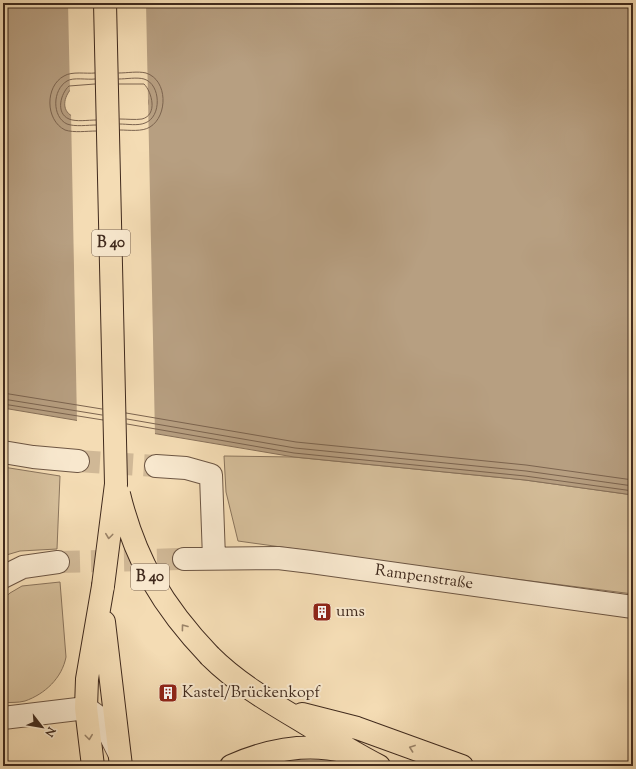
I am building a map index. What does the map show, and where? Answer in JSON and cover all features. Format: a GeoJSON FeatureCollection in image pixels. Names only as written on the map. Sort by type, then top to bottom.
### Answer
{"type":"FeatureCollection","features":[{"type":"Feature","properties":{"kind":"main road","name":"B 40"},"geometry":{"type":"LineString","coordinates":[[93,766],[86,708],[87,679],[103,586],[116,484],[105,3]]}},
{"type":"Feature","properties":{"kind":"main road","name":"B 40"},"geometry":{"type":"LineString","coordinates":[[116,484],[124,516],[150,577],[167,605],[187,632],[210,656],[239,681],[279,708],[357,755],[379,766]]}},
{"type":"Feature","properties":{"kind":"main road","name":"B 40"},"geometry":{"type":"LineString","coordinates":[[103,586],[104,627],[120,760]]}},
{"type":"Feature","properties":{"kind":"main road"},"geometry":{"type":"LineString","coordinates":[[279,708],[357,728],[462,766]]}},
{"type":"Feature","properties":{"kind":"main road","name":"B 40"},"geometry":{"type":"LineString","coordinates":[[231,766],[249,758],[293,748],[334,749],[357,755]]}},
{"type":"Feature","properties":{"kind":"street"},"geometry":{"type":"LineString","coordinates":[[3,452],[33,457],[78,461]]}},
{"type":"Feature","properties":{"kind":"street"},"geometry":{"type":"LineString","coordinates":[[156,466],[186,468],[211,475],[214,558]]}},
{"type":"Feature","properties":{"kind":"street","name":"Rampenstraße"},"geometry":{"type":"LineString","coordinates":[[184,559],[278,558],[633,607]]}},
{"type":"Feature","properties":{"kind":"street"},"geometry":{"type":"LineString","coordinates":[[3,577],[23,567],[58,562]]}},
{"type":"Feature","properties":{"kind":"street"},"geometry":{"type":"LineString","coordinates":[[3,718],[86,708],[97,716],[107,729],[120,760]]}},
{"type":"Feature","properties":{"kind":"shaded area"},"geometry":{"type":"Polygon","coordinates":[[[224,456],[294,457],[525,480],[633,495],[633,594],[238,541],[226,492],[224,456]]]}},
{"type":"Feature","properties":{"kind":"shaded area"},"geometry":{"type":"Polygon","coordinates":[[[3,467],[60,476],[57,549],[20,551],[3,556],[3,467]]]}},
{"type":"Feature","properties":{"kind":"shaded area"},"geometry":{"type":"Polygon","coordinates":[[[60,582],[66,657],[61,672],[46,690],[32,698],[22,702],[3,703],[3,599],[22,586],[60,582]]]}},
{"type":"Feature","properties":{"kind":"water"},"geometry":{"type":"Polygon","coordinates":[[[3,3],[633,3],[633,495],[525,480],[294,457],[3,408],[3,3]],[[142,88],[71,89],[65,99],[65,107],[72,116],[142,115],[148,102],[142,88]]]}},
{"type":"Feature","properties":{"kind":"pier"},"geometry":{"type":"Polygon","coordinates":[[[68,3],[146,3],[155,435],[77,422],[71,113],[141,113],[144,111],[146,101],[141,90],[72,91],[70,93],[68,3]]]}},
{"type":"Feature","properties":{"kind":"tunnel"},"geometry":{"type":"LineString","coordinates":[[78,461],[156,466]]}},
{"type":"Feature","properties":{"kind":"tunnel"},"geometry":{"type":"LineString","coordinates":[[58,562],[184,559]]}},
{"type":"Feature","properties":{"kind":"place","name":"ums"},"geometry":{"type":"Point","coordinates":[322,612]}},
{"type":"Feature","properties":{"kind":"place","name":"Kastel/Brückenkopf"},"geometry":{"type":"Point","coordinates":[168,693]}}]}
